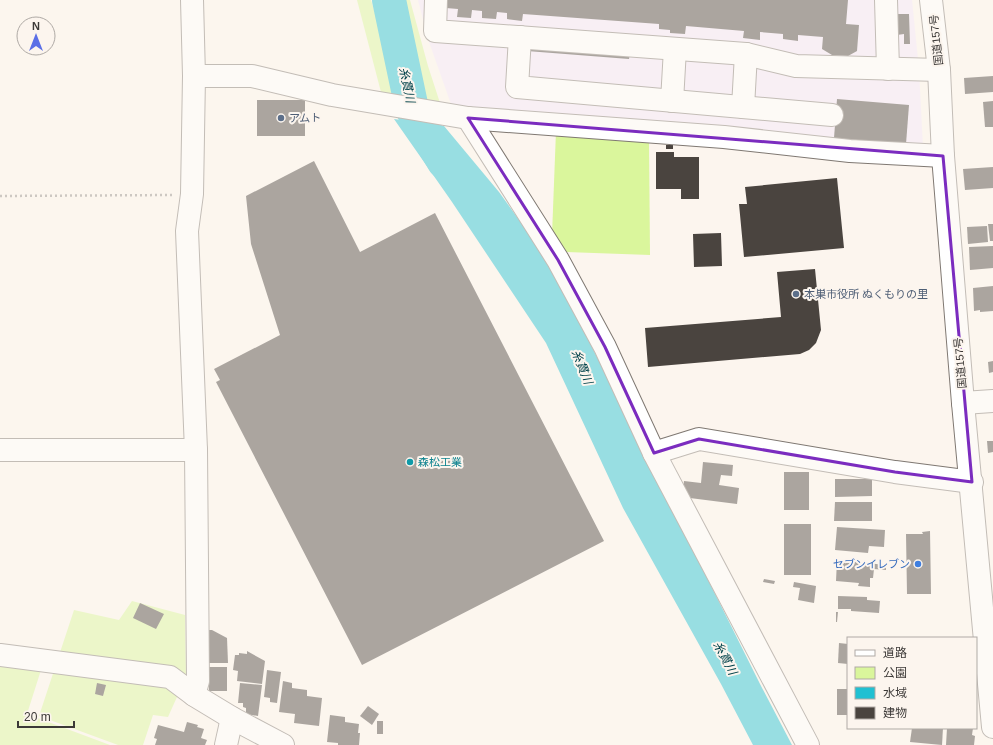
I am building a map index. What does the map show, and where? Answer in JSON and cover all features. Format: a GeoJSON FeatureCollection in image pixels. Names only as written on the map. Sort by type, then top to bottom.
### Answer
{"type":"FeatureCollection","features":[{"type":"Feature","properties":{"kind":"main road"},"geometry":{"type":"LineString","coordinates":[[192,0],[194,76],[192,194],[187,231],[196,450],[198,681],[194,695]]}},
{"type":"Feature","properties":{"kind":"main road"},"geometry":{"type":"LineString","coordinates":[[436,0],[435,31],[746,54],[796,66],[939,70]]}},
{"type":"Feature","properties":{"kind":"main road"},"geometry":{"type":"LineString","coordinates":[[886,0],[888,69]]}},
{"type":"Feature","properties":{"kind":"main road","name":"国道157号"},"geometry":{"type":"LineString","coordinates":[[931,0],[939,70],[943,156],[993,727]]}},
{"type":"Feature","properties":{"kind":"main road"},"geometry":{"type":"LineString","coordinates":[[520,37],[518,87],[832,115]]}},
{"type":"Feature","properties":{"kind":"main road"},"geometry":{"type":"LineString","coordinates":[[672,101],[676,49]]}},
{"type":"Feature","properties":{"kind":"main road"},"geometry":{"type":"LineString","coordinates":[[743,107],[746,54]]}},
{"type":"Feature","properties":{"kind":"main road"},"geometry":{"type":"LineString","coordinates":[[194,76],[252,76],[332,95],[468,118],[724,137],[850,151],[943,156]]}},
{"type":"Feature","properties":{"kind":"main road"},"geometry":{"type":"LineString","coordinates":[[468,118],[558,260],[605,347],[654,453],[808,745]]}},
{"type":"Feature","properties":{"kind":"main road"},"geometry":{"type":"LineString","coordinates":[[964,403],[993,401]]}},
{"type":"Feature","properties":{"kind":"main road"},"geometry":{"type":"LineString","coordinates":[[654,453],[699,439],[895,472],[972,482]]}},
{"type":"Feature","properties":{"kind":"main road"},"geometry":{"type":"LineString","coordinates":[[0,450],[196,450]]}},
{"type":"Feature","properties":{"kind":"main road"},"geometry":{"type":"LineString","coordinates":[[0,655],[170,677],[194,695],[232,718],[283,745]]}},
{"type":"Feature","properties":{"kind":"main road"},"geometry":{"type":"LineString","coordinates":[[226,745],[232,718]]}},
{"type":"Feature","properties":{"kind":"path"},"geometry":{"type":"LineString","coordinates":[[0,196],[192,194]]}},
{"type":"Feature","properties":{"kind":"highlighted area"},"geometry":{"type":"Polygon","coordinates":[[[468,118],[943,156],[972,482],[895,472],[699,439],[654,453],[605,347],[558,260],[468,118]]]}},
{"type":"Feature","properties":{"kind":"shaded area"},"geometry":{"type":"Polygon","coordinates":[[[418,0],[912,0],[919,70],[923,148],[452,107],[428,39],[418,0]]]}},
{"type":"Feature","properties":{"kind":"green space"},"geometry":{"type":"Polygon","coordinates":[[[357,0],[371,0],[400,96],[382,96],[357,0]]]}},
{"type":"Feature","properties":{"kind":"green space"},"geometry":{"type":"Polygon","coordinates":[[[397,0],[410,0],[428,66],[441,106],[427,103],[397,0]]]}},
{"type":"Feature","properties":{"kind":"green space"},"geometry":{"type":"Polygon","coordinates":[[[556,131],[649,139],[650,255],[566,252],[552,235],[556,131]]]}},
{"type":"Feature","properties":{"kind":"green space"},"geometry":{"type":"Polygon","coordinates":[[[132,601],[185,615],[186,677],[168,717],[153,715],[143,745],[118,745],[39,716],[74,610],[119,620],[132,601]]]}},
{"type":"Feature","properties":{"kind":"green space"},"geometry":{"type":"Polygon","coordinates":[[[0,665],[41,670],[27,714],[110,745],[0,745],[0,665]]]}},
{"type":"Feature","properties":{"kind":"water"},"geometry":{"type":"Polygon","coordinates":[[[394,119],[444,126],[499,192],[555,270],[760,684],[792,745],[753,745],[721,684],[623,508],[546,343],[452,202],[394,119]]]}},
{"type":"Feature","properties":{"kind":"building"},"geometry":{"type":"Polygon","coordinates":[[[447,0],[848,0],[846,24],[859,25],[857,51],[848,56],[832,55],[822,49],[823,37],[798,35],[798,41],[783,39],[783,34],[760,32],[760,40],[743,38],[744,31],[686,26],[685,34],[670,33],[670,30],[659,29],[659,24],[523,14],[522,21],[507,19],[507,13],[497,12],[496,19],[482,18],[482,11],[472,10],[471,18],[457,17],[458,9],[446,8],[447,0]]]}},
{"type":"Feature","properties":{"kind":"building"},"geometry":{"type":"Polygon","coordinates":[[[896,14],[909,14],[910,44],[904,44],[904,34],[897,35],[896,14]]]}},
{"type":"Feature","properties":{"kind":"building"},"geometry":{"type":"Polygon","coordinates":[[[528,46],[630,53],[629,59],[527,51],[528,46]]]}},
{"type":"Feature","properties":{"kind":"building"},"geometry":{"type":"Polygon","coordinates":[[[993,76],[993,92],[965,94],[964,78],[993,76]]]}},
{"type":"Feature","properties":{"kind":"building"},"geometry":{"type":"Polygon","coordinates":[[[837,99],[909,105],[906,144],[834,138],[837,99]]]}},
{"type":"Feature","properties":{"kind":"building","name":"アムト"},"geometry":{"type":"Polygon","coordinates":[[[257,100],[305,100],[305,136],[257,136],[257,100]]]}},
{"type":"Feature","properties":{"kind":"building"},"geometry":{"type":"Polygon","coordinates":[[[993,101],[993,127],[985,127],[983,102],[993,101]]]}},
{"type":"Feature","properties":{"kind":"building"},"geometry":{"type":"Polygon","coordinates":[[[666,145],[673,145],[673,149],[666,149],[666,145]]]}},
{"type":"Feature","properties":{"kind":"building"},"geometry":{"type":"Polygon","coordinates":[[[656,152],[674,152],[674,157],[699,157],[699,199],[681,199],[681,189],[656,189],[656,152]]]}},
{"type":"Feature","properties":{"kind":"building","name":"森松工業"},"geometry":{"type":"Polygon","coordinates":[[[314,161],[360,252],[435,213],[604,541],[362,665],[216,382],[220,380],[214,369],[280,335],[251,244],[246,196],[314,161]]]}},
{"type":"Feature","properties":{"kind":"building"},"geometry":{"type":"Polygon","coordinates":[[[993,167],[993,188],[965,190],[963,169],[993,167]]]}},
{"type":"Feature","properties":{"kind":"building"},"geometry":{"type":"Polygon","coordinates":[[[837,178],[844,248],[744,257],[739,204],[747,204],[745,187],[837,178]]]}},
{"type":"Feature","properties":{"kind":"building"},"geometry":{"type":"Polygon","coordinates":[[[988,224],[993,224],[993,241],[990,241],[988,224]]]}},
{"type":"Feature","properties":{"kind":"building"},"geometry":{"type":"Polygon","coordinates":[[[987,226],[988,242],[968,244],[967,227],[987,226]]]}},
{"type":"Feature","properties":{"kind":"building"},"geometry":{"type":"Polygon","coordinates":[[[721,233],[722,266],[694,267],[693,234],[721,233]]]}},
{"type":"Feature","properties":{"kind":"building"},"geometry":{"type":"Polygon","coordinates":[[[993,246],[993,268],[970,270],[969,247],[993,246]]]}},
{"type":"Feature","properties":{"kind":"building"},"geometry":{"type":"Polygon","coordinates":[[[815,269],[821,330],[816,343],[809,350],[800,354],[648,367],[645,328],[781,317],[777,272],[815,269]]]}},
{"type":"Feature","properties":{"kind":"building"},"geometry":{"type":"Polygon","coordinates":[[[993,286],[993,311],[974,311],[973,288],[993,286]]]}},
{"type":"Feature","properties":{"kind":"building"},"geometry":{"type":"Polygon","coordinates":[[[993,361],[993,372],[989,373],[988,362],[993,361]]]}},
{"type":"Feature","properties":{"kind":"building"},"geometry":{"type":"Polygon","coordinates":[[[987,441],[993,441],[993,452],[988,453],[987,441]]]}},
{"type":"Feature","properties":{"kind":"building"},"geometry":{"type":"Polygon","coordinates":[[[703,462],[733,465],[732,476],[721,475],[719,485],[739,488],[737,504],[682,497],[684,481],[701,483],[703,462]]]}},
{"type":"Feature","properties":{"kind":"building"},"geometry":{"type":"Polygon","coordinates":[[[784,472],[809,472],[809,510],[784,510],[784,472]]]}},
{"type":"Feature","properties":{"kind":"building"},"geometry":{"type":"Polygon","coordinates":[[[835,479],[872,479],[872,496],[835,497],[835,479]]]}},
{"type":"Feature","properties":{"kind":"building"},"geometry":{"type":"Polygon","coordinates":[[[835,502],[872,502],[872,521],[834,521],[835,502]]]}},
{"type":"Feature","properties":{"kind":"building"},"geometry":{"type":"Polygon","coordinates":[[[784,524],[811,524],[811,575],[784,575],[784,524]]]}},
{"type":"Feature","properties":{"kind":"building"},"geometry":{"type":"Polygon","coordinates":[[[837,527],[885,530],[884,547],[869,546],[868,553],[835,550],[837,527]]]}},
{"type":"Feature","properties":{"kind":"building","name":"セブンイレブン"},"geometry":{"type":"Polygon","coordinates":[[[930,531],[931,594],[907,594],[906,534],[923,534],[922,532],[930,531]]]}},
{"type":"Feature","properties":{"kind":"building"},"geometry":{"type":"Polygon","coordinates":[[[837,560],[886,565],[886,570],[874,569],[873,578],[870,578],[870,587],[858,586],[859,583],[836,581],[837,560]]]}},
{"type":"Feature","properties":{"kind":"building"},"geometry":{"type":"Polygon","coordinates":[[[764,579],[775,581],[774,584],[763,582],[764,579]]]}},
{"type":"Feature","properties":{"kind":"building"},"geometry":{"type":"Polygon","coordinates":[[[794,582],[816,586],[814,603],[798,600],[800,588],[793,587],[794,582]]]}},
{"type":"Feature","properties":{"kind":"building"},"geometry":{"type":"Polygon","coordinates":[[[838,596],[867,597],[867,600],[880,601],[879,613],[851,611],[851,609],[838,609],[838,596]]]}},
{"type":"Feature","properties":{"kind":"building"},"geometry":{"type":"Polygon","coordinates":[[[140,603],[164,614],[156,629],[133,618],[140,603]]]}},
{"type":"Feature","properties":{"kind":"building"},"geometry":{"type":"Polygon","coordinates":[[[836,612],[838,612],[837,622],[836,622],[836,612]]]}},
{"type":"Feature","properties":{"kind":"building"},"geometry":{"type":"Polygon","coordinates":[[[206,630],[212,630],[227,638],[228,663],[207,663],[206,630]]]}},
{"type":"Feature","properties":{"kind":"building"},"geometry":{"type":"Polygon","coordinates":[[[839,643],[847,644],[847,664],[838,663],[839,643]]]}},
{"type":"Feature","properties":{"kind":"building"},"geometry":{"type":"Polygon","coordinates":[[[247,651],[265,661],[262,684],[237,681],[238,671],[233,670],[235,655],[239,655],[239,653],[247,654],[247,651]]]}},
{"type":"Feature","properties":{"kind":"building"},"geometry":{"type":"Polygon","coordinates":[[[208,667],[227,667],[227,691],[209,691],[208,667]]]}},
{"type":"Feature","properties":{"kind":"building"},"geometry":{"type":"Polygon","coordinates":[[[267,670],[281,672],[277,703],[270,702],[270,698],[264,697],[267,670]]]}},
{"type":"Feature","properties":{"kind":"building"},"geometry":{"type":"Polygon","coordinates":[[[283,681],[292,683],[292,688],[307,690],[307,696],[322,698],[319,726],[294,723],[295,714],[279,712],[283,681]]]}},
{"type":"Feature","properties":{"kind":"building"},"geometry":{"type":"Polygon","coordinates":[[[97,683],[106,685],[103,696],[95,694],[97,683]]]}},
{"type":"Feature","properties":{"kind":"building"},"geometry":{"type":"Polygon","coordinates":[[[240,683],[262,685],[258,716],[246,714],[246,708],[243,707],[243,703],[238,703],[240,683]]]}},
{"type":"Feature","properties":{"kind":"building"},"geometry":{"type":"Polygon","coordinates":[[[837,689],[847,689],[847,715],[837,715],[837,689]]]}},
{"type":"Feature","properties":{"kind":"building"},"geometry":{"type":"Polygon","coordinates":[[[368,706],[379,714],[372,725],[360,716],[368,706]]]}},
{"type":"Feature","properties":{"kind":"building"},"geometry":{"type":"Polygon","coordinates":[[[330,715],[345,717],[345,722],[359,724],[359,745],[338,745],[338,743],[327,742],[330,715]]]}},
{"type":"Feature","properties":{"kind":"building"},"geometry":{"type":"Polygon","coordinates":[[[377,721],[383,721],[383,734],[377,734],[377,721]]]}},
{"type":"Feature","properties":{"kind":"building"},"geometry":{"type":"Polygon","coordinates":[[[187,722],[198,725],[197,727],[204,729],[201,738],[207,740],[205,745],[155,745],[157,739],[154,738],[158,725],[184,732],[187,722]]]}},
{"type":"Feature","properties":{"kind":"building"},"geometry":{"type":"Polygon","coordinates":[[[912,729],[943,729],[942,745],[910,742],[912,729]]]}},
{"type":"Feature","properties":{"kind":"building"},"geometry":{"type":"Polygon","coordinates":[[[947,729],[973,729],[972,735],[975,736],[974,745],[946,745],[947,729]]]}},
{"type":"Feature","properties":{"kind":"waterway","name":"糸貫川"},"geometry":{"type":"LineString","coordinates":[[389,0],[412,109],[444,162]]}},
{"type":"Feature","properties":{"kind":"place","name":"アムト"},"geometry":{"type":"Point","coordinates":[281,118]}},
{"type":"Feature","properties":{"kind":"place","name":"本巣市役所 ぬくもりの里"},"geometry":{"type":"Point","coordinates":[796,294]}},
{"type":"Feature","properties":{"kind":"place","name":"森松工業"},"geometry":{"type":"Point","coordinates":[410,462]}},
{"type":"Feature","properties":{"kind":"place","name":"セブンイレブン"},"geometry":{"type":"Point","coordinates":[918,564]}}]}
